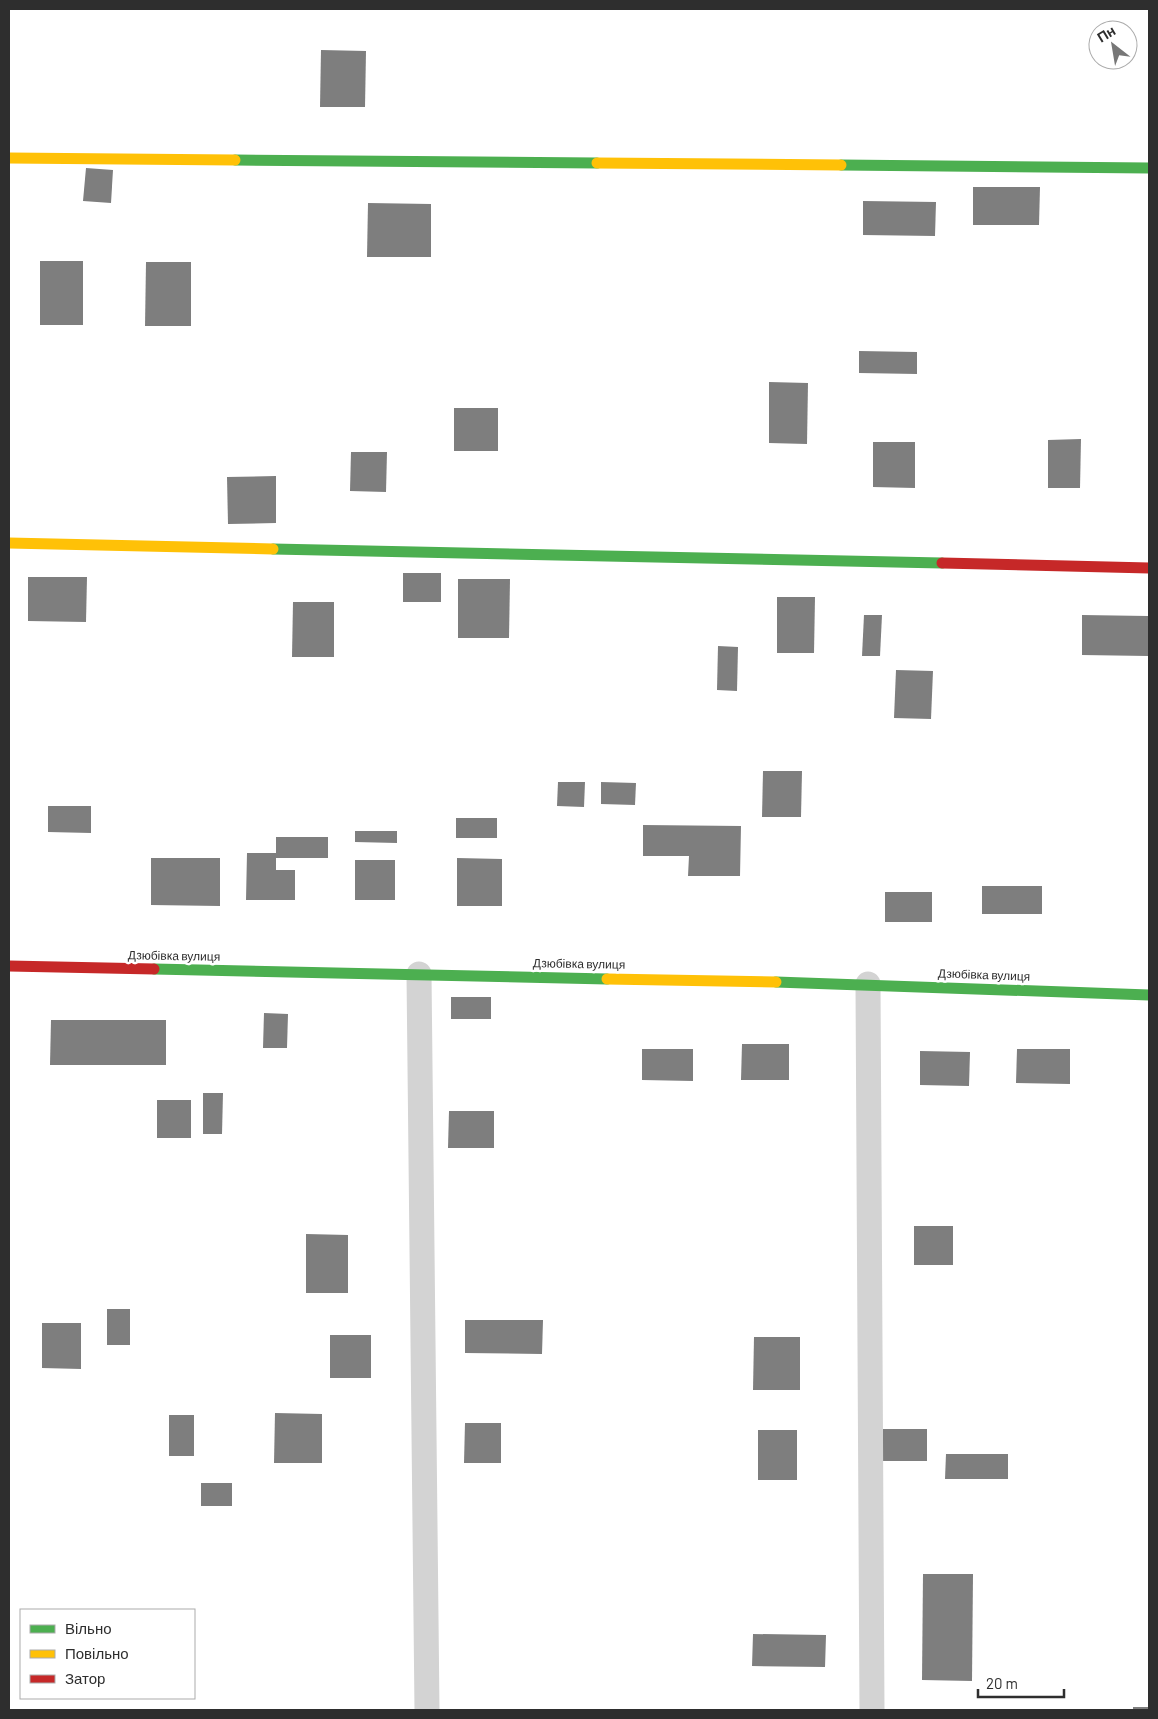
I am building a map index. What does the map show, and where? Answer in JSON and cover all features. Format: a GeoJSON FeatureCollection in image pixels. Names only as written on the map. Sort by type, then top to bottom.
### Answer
{"type":"FeatureCollection","features":[{"type":"Feature","properties":{"kind":"street"},"geometry":{"type":"LineString","coordinates":[[9,158],[1149,168]]}},
{"type":"Feature","properties":{"kind":"street"},"geometry":{"type":"LineString","coordinates":[[9,543],[1149,568]]}},
{"type":"Feature","properties":{"kind":"street","name":"Дзюбівка вулиця"},"geometry":{"type":"LineString","coordinates":[[9,966],[868,984],[1149,995]]}},
{"type":"Feature","properties":{"kind":"street"},"geometry":{"type":"LineString","coordinates":[[419,974],[428,1710]]}},
{"type":"Feature","properties":{"kind":"street"},"geometry":{"type":"LineString","coordinates":[[868,984],[872,1710]]}},
{"type":"Feature","properties":{"kind":"building"},"geometry":{"type":"Polygon","coordinates":[[[321,50],[366,51],[365,107],[320,107],[321,50]]]}},
{"type":"Feature","properties":{"kind":"building"},"geometry":{"type":"Polygon","coordinates":[[[86,168],[113,170],[111,203],[83,201],[86,168]]]}},
{"type":"Feature","properties":{"kind":"building"},"geometry":{"type":"Polygon","coordinates":[[[973,187],[1040,187],[1039,225],[973,225],[973,187]]]}},
{"type":"Feature","properties":{"kind":"building"},"geometry":{"type":"Polygon","coordinates":[[[863,201],[936,202],[935,236],[863,235],[863,201]]]}},
{"type":"Feature","properties":{"kind":"building"},"geometry":{"type":"Polygon","coordinates":[[[368,203],[431,204],[431,257],[367,257],[368,203]]]}},
{"type":"Feature","properties":{"kind":"building"},"geometry":{"type":"Polygon","coordinates":[[[40,261],[83,261],[83,325],[40,325],[40,261]]]}},
{"type":"Feature","properties":{"kind":"building"},"geometry":{"type":"Polygon","coordinates":[[[146,262],[191,262],[191,326],[145,326],[146,262]]]}},
{"type":"Feature","properties":{"kind":"building"},"geometry":{"type":"Polygon","coordinates":[[[859,351],[917,352],[917,374],[859,373],[859,351]]]}},
{"type":"Feature","properties":{"kind":"building"},"geometry":{"type":"Polygon","coordinates":[[[769,382],[808,383],[807,444],[769,443],[769,382]]]}},
{"type":"Feature","properties":{"kind":"building"},"geometry":{"type":"Polygon","coordinates":[[[454,408],[498,408],[498,451],[454,451],[454,408]]]}},
{"type":"Feature","properties":{"kind":"building"},"geometry":{"type":"Polygon","coordinates":[[[1081,439],[1080,488],[1048,488],[1048,440],[1081,439]]]}},
{"type":"Feature","properties":{"kind":"building"},"geometry":{"type":"Polygon","coordinates":[[[873,442],[915,442],[915,488],[873,487],[873,442]]]}},
{"type":"Feature","properties":{"kind":"building"},"geometry":{"type":"Polygon","coordinates":[[[351,452],[387,452],[386,492],[350,491],[351,452]]]}},
{"type":"Feature","properties":{"kind":"building"},"geometry":{"type":"Polygon","coordinates":[[[276,476],[276,523],[228,524],[227,477],[276,476]]]}},
{"type":"Feature","properties":{"kind":"building"},"geometry":{"type":"Polygon","coordinates":[[[403,573],[441,573],[441,602],[403,602],[403,573]]]}},
{"type":"Feature","properties":{"kind":"building"},"geometry":{"type":"Polygon","coordinates":[[[28,577],[87,577],[86,622],[28,621],[28,577]]]}},
{"type":"Feature","properties":{"kind":"building"},"geometry":{"type":"Polygon","coordinates":[[[458,579],[510,579],[509,638],[458,638],[458,579]]]}},
{"type":"Feature","properties":{"kind":"building"},"geometry":{"type":"Polygon","coordinates":[[[777,597],[815,597],[814,653],[777,653],[777,597]]]}},
{"type":"Feature","properties":{"kind":"building"},"geometry":{"type":"Polygon","coordinates":[[[293,602],[334,602],[334,657],[292,657],[293,602]]]}},
{"type":"Feature","properties":{"kind":"building"},"geometry":{"type":"Polygon","coordinates":[[[864,615],[882,615],[880,656],[862,656],[864,615]]]}},
{"type":"Feature","properties":{"kind":"building"},"geometry":{"type":"Polygon","coordinates":[[[1082,615],[1148,616],[1148,656],[1082,655],[1082,615]]]}},
{"type":"Feature","properties":{"kind":"building"},"geometry":{"type":"Polygon","coordinates":[[[718,646],[738,647],[737,691],[717,690],[718,646]]]}},
{"type":"Feature","properties":{"kind":"building"},"geometry":{"type":"Polygon","coordinates":[[[896,670],[933,671],[931,719],[894,718],[896,670]]]}},
{"type":"Feature","properties":{"kind":"building"},"geometry":{"type":"Polygon","coordinates":[[[763,771],[802,771],[801,817],[762,817],[763,771]]]}},
{"type":"Feature","properties":{"kind":"building"},"geometry":{"type":"Polygon","coordinates":[[[558,782],[585,782],[584,807],[557,806],[558,782]]]}},
{"type":"Feature","properties":{"kind":"building"},"geometry":{"type":"Polygon","coordinates":[[[601,782],[636,783],[635,805],[601,804],[601,782]]]}},
{"type":"Feature","properties":{"kind":"building"},"geometry":{"type":"Polygon","coordinates":[[[48,806],[91,806],[91,833],[48,832],[48,806]]]}},
{"type":"Feature","properties":{"kind":"building"},"geometry":{"type":"Polygon","coordinates":[[[456,818],[497,818],[497,838],[456,838],[456,818]]]}},
{"type":"Feature","properties":{"kind":"building"},"geometry":{"type":"Polygon","coordinates":[[[643,825],[741,826],[740,876],[688,876],[689,856],[643,856],[643,825]]]}},
{"type":"Feature","properties":{"kind":"building"},"geometry":{"type":"Polygon","coordinates":[[[355,831],[397,831],[397,843],[355,842],[355,831]]]}},
{"type":"Feature","properties":{"kind":"building"},"geometry":{"type":"Polygon","coordinates":[[[276,837],[328,837],[328,858],[276,858],[276,870],[295,870],[295,900],[246,900],[247,853],[276,853],[276,837]]]}},
{"type":"Feature","properties":{"kind":"building"},"geometry":{"type":"Polygon","coordinates":[[[151,858],[220,858],[220,906],[151,905],[151,858]]]}},
{"type":"Feature","properties":{"kind":"building"},"geometry":{"type":"Polygon","coordinates":[[[457,858],[502,859],[502,906],[457,906],[457,858]]]}},
{"type":"Feature","properties":{"kind":"building"},"geometry":{"type":"Polygon","coordinates":[[[355,860],[395,860],[395,900],[355,900],[355,860]]]}},
{"type":"Feature","properties":{"kind":"building"},"geometry":{"type":"Polygon","coordinates":[[[982,886],[1042,886],[1042,914],[982,914],[982,886]]]}},
{"type":"Feature","properties":{"kind":"building"},"geometry":{"type":"Polygon","coordinates":[[[885,892],[932,892],[932,922],[885,922],[885,892]]]}},
{"type":"Feature","properties":{"kind":"building"},"geometry":{"type":"Polygon","coordinates":[[[451,997],[491,997],[491,1019],[451,1019],[451,997]]]}},
{"type":"Feature","properties":{"kind":"building"},"geometry":{"type":"Polygon","coordinates":[[[264,1013],[288,1014],[287,1048],[263,1048],[264,1013]]]}},
{"type":"Feature","properties":{"kind":"building"},"geometry":{"type":"Polygon","coordinates":[[[51,1020],[166,1020],[166,1065],[50,1065],[51,1020]]]}},
{"type":"Feature","properties":{"kind":"building"},"geometry":{"type":"Polygon","coordinates":[[[742,1044],[789,1044],[789,1080],[741,1080],[742,1044]]]}},
{"type":"Feature","properties":{"kind":"building"},"geometry":{"type":"Polygon","coordinates":[[[642,1049],[693,1049],[693,1081],[642,1080],[642,1049]]]}},
{"type":"Feature","properties":{"kind":"building"},"geometry":{"type":"Polygon","coordinates":[[[1017,1049],[1070,1049],[1070,1084],[1016,1083],[1017,1049]]]}},
{"type":"Feature","properties":{"kind":"building"},"geometry":{"type":"Polygon","coordinates":[[[920,1051],[970,1052],[969,1086],[920,1085],[920,1051]]]}},
{"type":"Feature","properties":{"kind":"building"},"geometry":{"type":"Polygon","coordinates":[[[203,1093],[223,1093],[222,1134],[203,1134],[203,1093]]]}},
{"type":"Feature","properties":{"kind":"building"},"geometry":{"type":"Polygon","coordinates":[[[157,1100],[191,1100],[191,1138],[157,1138],[157,1100]]]}},
{"type":"Feature","properties":{"kind":"building"},"geometry":{"type":"Polygon","coordinates":[[[449,1111],[494,1111],[494,1148],[448,1148],[449,1111]]]}},
{"type":"Feature","properties":{"kind":"building"},"geometry":{"type":"Polygon","coordinates":[[[914,1226],[953,1226],[953,1265],[914,1265],[914,1226]]]}},
{"type":"Feature","properties":{"kind":"building"},"geometry":{"type":"Polygon","coordinates":[[[306,1234],[348,1235],[348,1293],[306,1293],[306,1234]]]}},
{"type":"Feature","properties":{"kind":"building"},"geometry":{"type":"Polygon","coordinates":[[[107,1309],[130,1309],[130,1345],[107,1345],[107,1309]]]}},
{"type":"Feature","properties":{"kind":"building"},"geometry":{"type":"Polygon","coordinates":[[[465,1320],[543,1320],[542,1354],[465,1353],[465,1320]]]}},
{"type":"Feature","properties":{"kind":"building"},"geometry":{"type":"Polygon","coordinates":[[[42,1323],[81,1323],[81,1369],[42,1368],[42,1323]]]}},
{"type":"Feature","properties":{"kind":"building"},"geometry":{"type":"Polygon","coordinates":[[[330,1335],[371,1335],[371,1378],[330,1378],[330,1335]]]}},
{"type":"Feature","properties":{"kind":"building"},"geometry":{"type":"Polygon","coordinates":[[[754,1337],[800,1337],[800,1390],[753,1390],[754,1337]]]}},
{"type":"Feature","properties":{"kind":"building"},"geometry":{"type":"Polygon","coordinates":[[[275,1413],[322,1414],[322,1463],[274,1463],[275,1413]]]}},
{"type":"Feature","properties":{"kind":"building"},"geometry":{"type":"Polygon","coordinates":[[[169,1415],[194,1415],[194,1456],[169,1456],[169,1415]]]}},
{"type":"Feature","properties":{"kind":"building"},"geometry":{"type":"Polygon","coordinates":[[[465,1423],[501,1423],[501,1463],[464,1463],[465,1423]]]}},
{"type":"Feature","properties":{"kind":"building"},"geometry":{"type":"Polygon","coordinates":[[[883,1429],[927,1429],[927,1461],[882,1461],[883,1429]]]}},
{"type":"Feature","properties":{"kind":"building"},"geometry":{"type":"Polygon","coordinates":[[[758,1430],[797,1430],[797,1480],[758,1480],[758,1430]]]}},
{"type":"Feature","properties":{"kind":"building"},"geometry":{"type":"Polygon","coordinates":[[[946,1454],[1008,1454],[1008,1479],[945,1479],[946,1454]]]}},
{"type":"Feature","properties":{"kind":"building"},"geometry":{"type":"Polygon","coordinates":[[[201,1483],[232,1483],[232,1506],[201,1506],[201,1483]]]}},
{"type":"Feature","properties":{"kind":"building"},"geometry":{"type":"Polygon","coordinates":[[[923,1574],[973,1574],[972,1681],[922,1680],[923,1574]]]}},
{"type":"Feature","properties":{"kind":"building"},"geometry":{"type":"Polygon","coordinates":[[[753,1634],[826,1635],[825,1667],[752,1666],[753,1634]]]}},
{"type":"Feature","properties":{"kind":"building"},"geometry":{"type":"Polygon","coordinates":[[[1133,1707],[1149,1707],[1149,1710],[1133,1710],[1133,1707]]]}},
{"type":"Feature","properties":{"kind":"traffic: fast"},"geometry":{"type":"LineString","coordinates":[[235,160],[597,163]]}},
{"type":"Feature","properties":{"kind":"traffic: fast"},"geometry":{"type":"LineString","coordinates":[[841,165],[1149,168]]}},
{"type":"Feature","properties":{"kind":"traffic: fast"},"geometry":{"type":"LineString","coordinates":[[273,549],[942,563]]}},
{"type":"Feature","properties":{"kind":"traffic: fast"},"geometry":{"type":"LineString","coordinates":[[154,969],[607,979]]}},
{"type":"Feature","properties":{"kind":"traffic: fast"},"geometry":{"type":"LineString","coordinates":[[776,982],[1149,995]]}},
{"type":"Feature","properties":{"kind":"traffic: slow"},"geometry":{"type":"LineString","coordinates":[[9,158],[235,160]]}},
{"type":"Feature","properties":{"kind":"traffic: slow"},"geometry":{"type":"LineString","coordinates":[[597,163],[841,165]]}},
{"type":"Feature","properties":{"kind":"traffic: slow"},"geometry":{"type":"LineString","coordinates":[[9,543],[273,549]]}},
{"type":"Feature","properties":{"kind":"traffic: slow"},"geometry":{"type":"LineString","coordinates":[[607,979],[776,982]]}},
{"type":"Feature","properties":{"kind":"traffic: jam"},"geometry":{"type":"LineString","coordinates":[[942,563],[1149,568]]}},
{"type":"Feature","properties":{"kind":"traffic: jam"},"geometry":{"type":"LineString","coordinates":[[9,966],[154,969]]}}]}
